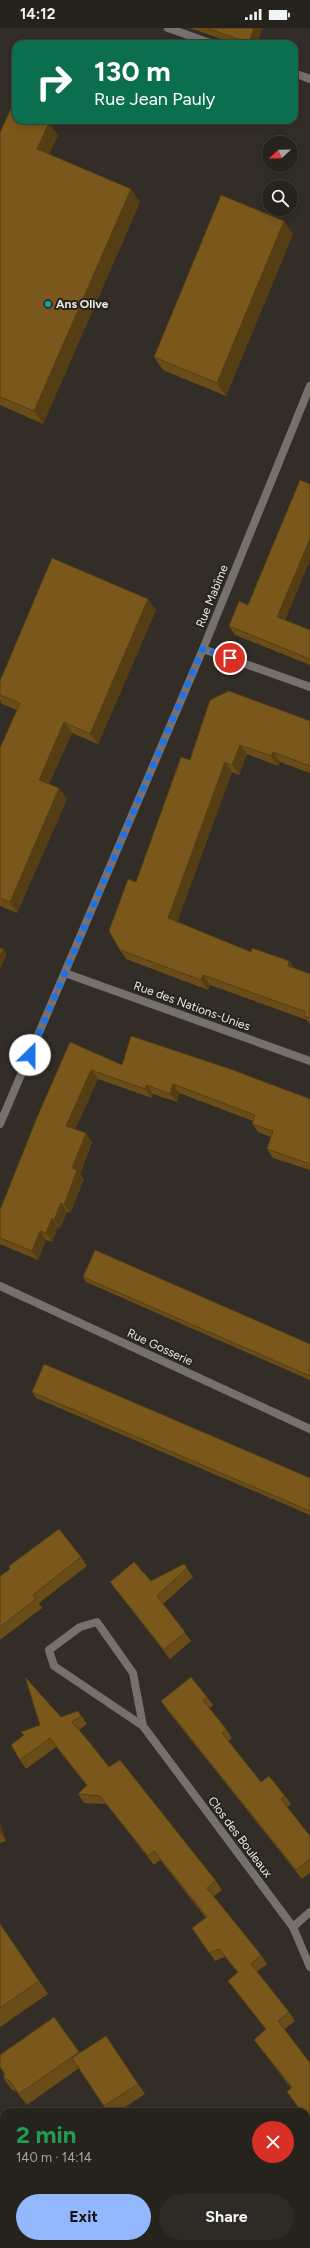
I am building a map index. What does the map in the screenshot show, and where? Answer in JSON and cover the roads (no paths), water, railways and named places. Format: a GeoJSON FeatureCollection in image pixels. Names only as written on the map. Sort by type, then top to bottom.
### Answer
{"type":"FeatureCollection","features":[{"type":"Feature","properties":{"kind":"street"},"geometry":{"type":"LineString","coordinates":[[168,28],[202,40]]}},
{"type":"Feature","properties":{"kind":"street"},"geometry":{"type":"LineString","coordinates":[[298,74],[310,79]]}},
{"type":"Feature","properties":{"kind":"street","name":"Rue Mabîme"},"geometry":{"type":"LineString","coordinates":[[0,1124],[203,648],[310,386]]}},
{"type":"Feature","properties":{"kind":"street"},"geometry":{"type":"LineString","coordinates":[[203,648],[310,687]]}},
{"type":"Feature","properties":{"kind":"street","name":"Rue des Nations-Unies"},"geometry":{"type":"LineString","coordinates":[[65,973],[310,1061]]}},
{"type":"Feature","properties":{"kind":"street","name":"Rue Gosserie"},"geometry":{"type":"LineString","coordinates":[[0,1286],[310,1429]]}},
{"type":"Feature","properties":{"kind":"street","name":"Clos des Bouleaux"},"geometry":{"type":"LineString","coordinates":[[143,1726],[133,1673],[97,1622],[80,1627],[48,1650],[54,1666],[143,1726],[292,1927],[310,1967]]}},
{"type":"Feature","properties":{"kind":"street"},"geometry":{"type":"LineString","coordinates":[[292,1927],[310,1912]]}},
{"type":"Feature","properties":{"kind":"place","name":"Ans Olive"},"geometry":{"type":"Point","coordinates":[48,304]}}]}
